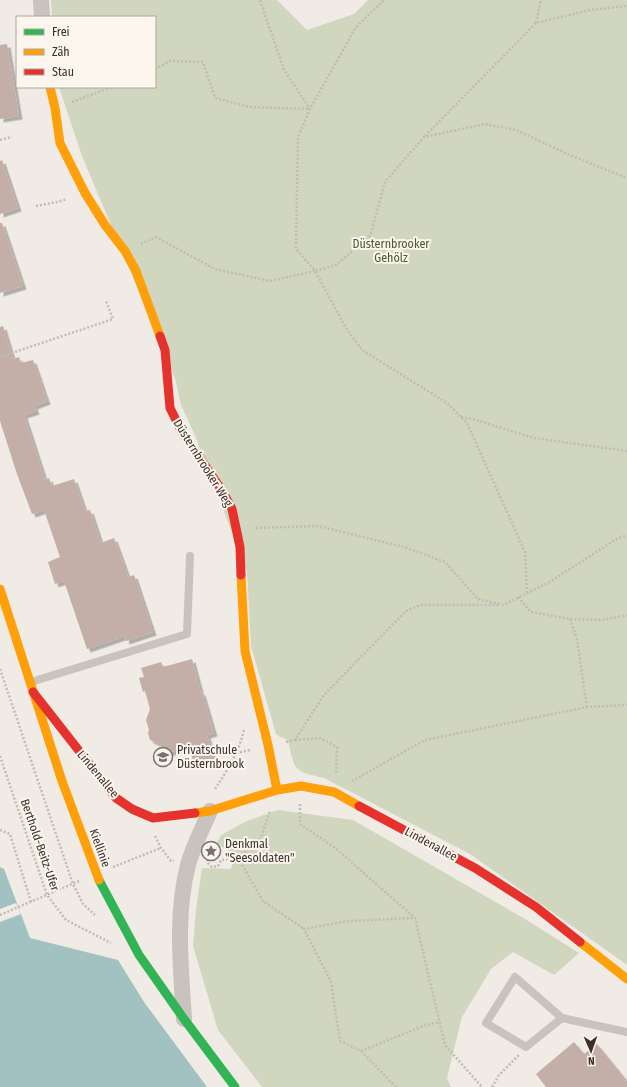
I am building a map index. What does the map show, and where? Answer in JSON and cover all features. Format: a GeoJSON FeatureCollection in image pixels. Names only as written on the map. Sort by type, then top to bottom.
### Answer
{"type":"FeatureCollection","features":[{"type":"Feature","properties":{"kind":"street"},"geometry":{"type":"LineString","coordinates":[[41,0],[42,16]]}},
{"type":"Feature","properties":{"kind":"street","name":"Düsternbrooker Weg"},"geometry":{"type":"LineString","coordinates":[[50,88],[60,143],[85,193],[105,225],[125,251],[136,271],[165,350],[170,408],[182,432],[223,492],[232,509],[238,529],[240,547],[241,596],[245,651],[268,745],[277,790]]}},
{"type":"Feature","properties":{"kind":"street","name":"Kiellinie"},"geometry":{"type":"LineString","coordinates":[[0,589],[62,781],[96,874],[139,955],[184,1020],[235,1087]]}},
{"type":"Feature","properties":{"kind":"street","name":"Lindenallee"},"geometry":{"type":"LineString","coordinates":[[33,692],[116,798],[132,809],[153,818],[210,811],[277,790],[301,786],[334,790],[378,817],[432,844],[475,868],[536,907],[627,979]]}},
{"type":"Feature","properties":{"kind":"street"},"geometry":{"type":"LineString","coordinates":[[184,1020],[180,946],[182,906],[210,811]]}},
{"type":"Feature","properties":{"kind":"lane"},"geometry":{"type":"LineString","coordinates":[[30,682],[187,634],[190,556]]}},
{"type":"Feature","properties":{"kind":"lane"},"geometry":{"type":"LineString","coordinates":[[562,1018],[526,1047],[486,1023],[516,977],[562,1018],[627,1032]]}},
{"type":"Feature","properties":{"kind":"path"},"geometry":{"type":"LineString","coordinates":[[260,0],[284,70],[310,109]]}},
{"type":"Feature","properties":{"kind":"path"},"geometry":{"type":"LineString","coordinates":[[384,0],[356,27],[310,109],[298,137],[296,248],[314,271],[346,328],[362,350],[447,403],[466,423],[525,552],[527,593]]}},
{"type":"Feature","properties":{"kind":"path"},"geometry":{"type":"LineString","coordinates":[[536,23],[541,0]]}},
{"type":"Feature","properties":{"kind":"path"},"geometry":{"type":"LineString","coordinates":[[125,251],[156,237],[215,269],[270,281],[336,265],[370,236],[385,182],[424,137],[536,23],[590,10],[627,6]]}},
{"type":"Feature","properties":{"kind":"path"},"geometry":{"type":"LineString","coordinates":[[156,68],[170,61],[203,62],[215,98],[250,107],[310,109]]}},
{"type":"Feature","properties":{"kind":"path"},"geometry":{"type":"LineString","coordinates":[[55,108],[109,88]]}},
{"type":"Feature","properties":{"kind":"path"},"geometry":{"type":"LineString","coordinates":[[424,137],[485,124],[516,130],[572,156],[627,178]]}},
{"type":"Feature","properties":{"kind":"path"},"geometry":{"type":"LineString","coordinates":[[0,140],[12,136]]}},
{"type":"Feature","properties":{"kind":"path"},"geometry":{"type":"LineString","coordinates":[[36,206],[57,202],[85,193]]}},
{"type":"Feature","properties":{"kind":"path"},"geometry":{"type":"LineString","coordinates":[[0,357],[113,319],[106,301]]}},
{"type":"Feature","properties":{"kind":"path"},"geometry":{"type":"LineString","coordinates":[[461,418],[473,419],[534,438],[627,451]]}},
{"type":"Feature","properties":{"kind":"path"},"geometry":{"type":"LineString","coordinates":[[238,529],[318,526],[404,547],[445,562],[478,599],[503,604]]}},
{"type":"Feature","properties":{"kind":"path"},"geometry":{"type":"LineString","coordinates":[[295,740],[324,695],[406,611],[420,605],[503,604],[548,583],[615,540],[627,535]]}},
{"type":"Feature","properties":{"kind":"path"},"geometry":{"type":"LineString","coordinates":[[518,597],[531,612],[570,619],[603,620],[627,615]]}},
{"type":"Feature","properties":{"kind":"path"},"geometry":{"type":"LineString","coordinates":[[570,619],[577,639],[587,708]]}},
{"type":"Feature","properties":{"kind":"path"},"geometry":{"type":"LineString","coordinates":[[1,673],[38,781]]}},
{"type":"Feature","properties":{"kind":"path"},"geometry":{"type":"LineString","coordinates":[[334,790],[357,779],[425,740],[587,708],[627,705]]}},
{"type":"Feature","properties":{"kind":"path"},"geometry":{"type":"LineString","coordinates":[[210,811],[212,793],[233,760],[245,726]]}},
{"type":"Feature","properties":{"kind":"path"},"geometry":{"type":"LineString","coordinates":[[268,745],[295,740],[320,738],[336,747],[337,766],[334,790]]}},
{"type":"Feature","properties":{"kind":"path","name":"Berthold-Beitz-Ufer"},"geometry":{"type":"LineString","coordinates":[[0,756],[47,895],[66,920],[117,946]]}},
{"type":"Feature","properties":{"kind":"path"},"geometry":{"type":"LineString","coordinates":[[301,786],[300,824],[334,847],[415,918],[445,1045],[482,1087]]}},
{"type":"Feature","properties":{"kind":"path"},"geometry":{"type":"LineString","coordinates":[[153,818],[152,831],[161,848],[171,861],[196,861],[208,859],[209,865],[218,866],[221,860],[238,858],[261,838],[277,790]]}},
{"type":"Feature","properties":{"kind":"path","name":"Berthold-Beitz-Ufer"},"geometry":{"type":"LineString","coordinates":[[0,830],[10,834],[31,902]]}},
{"type":"Feature","properties":{"kind":"path"},"geometry":{"type":"LineString","coordinates":[[0,915],[161,848]]}},
{"type":"Feature","properties":{"kind":"path"},"geometry":{"type":"LineString","coordinates":[[238,858],[263,900],[304,929],[331,982],[340,1041],[361,1051],[396,1087]]}},
{"type":"Feature","properties":{"kind":"path"},"geometry":{"type":"LineString","coordinates":[[304,929],[348,921],[415,918]]}},
{"type":"Feature","properties":{"kind":"path"},"geometry":{"type":"LineString","coordinates":[[361,1051],[426,1025],[440,1022]]}},
{"type":"Feature","properties":{"kind":"path"},"geometry":{"type":"LineString","coordinates":[[492,1087],[499,1075],[526,1047]]}},
{"type":"Feature","properties":{"kind":"green space","name":"Düsternbrooker Gehölz"},"geometry":{"type":"Polygon","coordinates":[[[51,0],[277,0],[307,30],[354,14],[368,0],[627,0],[627,965],[470,854],[324,778],[301,771],[294,764],[288,741],[276,734],[251,646],[247,572],[194,433],[181,405],[175,378],[82,156],[59,88],[156,88],[156,16],[52,16],[51,0]]]}},
{"type":"Feature","properties":{"kind":"green space"},"geometry":{"type":"Polygon","coordinates":[[[278,810],[353,820],[525,919],[579,953],[554,975],[513,952],[491,969],[462,1017],[447,1078],[451,1087],[262,1087],[218,1030],[193,946],[196,909],[202,868],[231,869],[234,855],[217,843],[221,835],[247,821],[278,810]]]}},
{"type":"Feature","properties":{"kind":"water"},"geometry":{"type":"Polygon","coordinates":[[[0,867],[4,869],[30,938],[118,960],[144,1002],[207,1087],[0,1087],[0,867]]]}},
{"type":"Feature","properties":{"kind":"pier"},"geometry":{"type":"Polygon","coordinates":[[[16,903],[21,914],[0,922],[0,909],[16,903]]]}},
{"type":"Feature","properties":{"kind":"building"},"geometry":{"type":"Polygon","coordinates":[[[7,44],[19,116],[0,119],[0,45],[7,44]]]}},
{"type":"Feature","properties":{"kind":"building"},"geometry":{"type":"Polygon","coordinates":[[[2,160],[18,208],[0,214],[0,161],[2,160]]]}},
{"type":"Feature","properties":{"kind":"building"},"geometry":{"type":"Polygon","coordinates":[[[0,223],[2,223],[23,286],[0,293],[0,223]]]}},
{"type":"Feature","properties":{"kind":"building"},"geometry":{"type":"Polygon","coordinates":[[[3,326],[13,359],[19,357],[21,363],[33,360],[47,401],[34,406],[36,411],[24,415],[45,480],[49,478],[52,486],[74,479],[85,511],[90,510],[101,543],[114,538],[128,577],[134,575],[153,632],[126,641],[125,636],[87,649],[64,581],[55,584],[48,562],[60,557],[44,510],[32,514],[0,421],[0,327],[3,326]]]}},
{"type":"Feature","properties":{"kind":"building"},"geometry":{"type":"Polygon","coordinates":[[[192,659],[214,733],[207,735],[214,759],[194,764],[189,747],[164,754],[162,745],[150,740],[146,720],[150,709],[145,691],[143,692],[139,678],[144,677],[141,668],[161,662],[163,667],[192,659]]]}},
{"type":"Feature","properties":{"kind":"building"},"geometry":{"type":"Polygon","coordinates":[[[574,1042],[584,1054],[597,1044],[627,1081],[627,1087],[546,1087],[536,1074],[574,1042]]]}},
{"type":"Feature","properties":{"kind":"traffic: fast"},"geometry":{"type":"LineString","coordinates":[[99,880],[139,955],[184,1019],[235,1087]]}},
{"type":"Feature","properties":{"kind":"traffic: slow"},"geometry":{"type":"LineString","coordinates":[[50,88],[60,143],[85,193],[105,225],[125,251],[136,271],[160,336]]}},
{"type":"Feature","properties":{"kind":"traffic: slow"},"geometry":{"type":"LineString","coordinates":[[241,575],[245,651],[268,745],[277,790]]}},
{"type":"Feature","properties":{"kind":"traffic: slow"},"geometry":{"type":"LineString","coordinates":[[0,589],[62,781],[99,880]]}},
{"type":"Feature","properties":{"kind":"traffic: slow"},"geometry":{"type":"LineString","coordinates":[[195,813],[210,811],[277,790],[301,786],[334,792],[359,806]]}},
{"type":"Feature","properties":{"kind":"traffic: slow"},"geometry":{"type":"LineString","coordinates":[[580,942],[627,979]]}},
{"type":"Feature","properties":{"kind":"traffic: jam"},"geometry":{"type":"LineString","coordinates":[[160,336],[165,350],[170,408],[182,432],[223,492],[232,509],[240,547],[241,575]]}},
{"type":"Feature","properties":{"kind":"traffic: jam"},"geometry":{"type":"LineString","coordinates":[[33,692],[116,798],[132,809],[153,818],[195,813]]}},
{"type":"Feature","properties":{"kind":"traffic: jam"},"geometry":{"type":"LineString","coordinates":[[359,806],[475,868],[536,907],[580,942]]}},
{"type":"Feature","properties":{"kind":"place","name":"Privatschule Düsternbrook"},"geometry":{"type":"Point","coordinates":[163,757]}},
{"type":"Feature","properties":{"kind":"place","name":"Denkmal \"Seesoldaten\""},"geometry":{"type":"Point","coordinates":[211,851]}}]}
